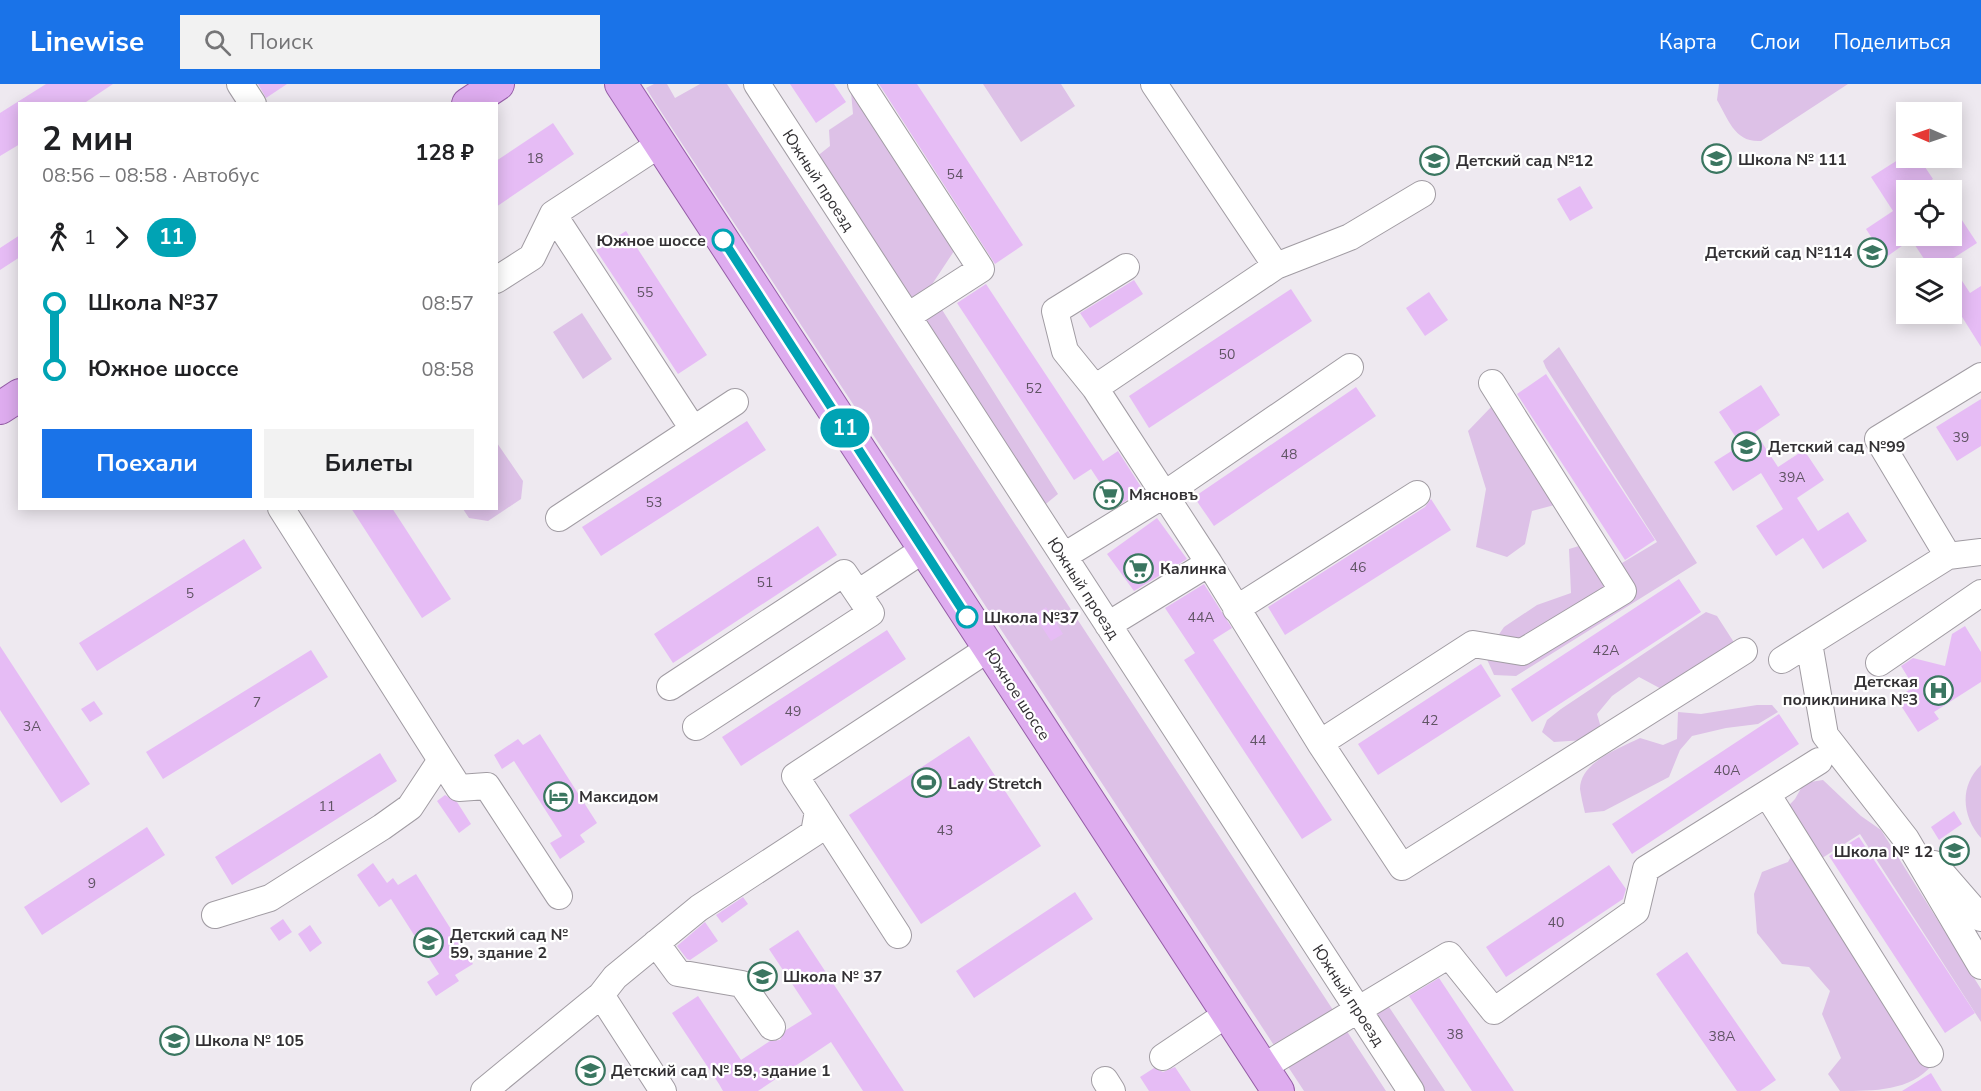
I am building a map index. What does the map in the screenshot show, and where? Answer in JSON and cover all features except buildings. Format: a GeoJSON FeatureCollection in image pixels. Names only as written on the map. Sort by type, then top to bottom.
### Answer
{"type":"FeatureCollection","features":[{"type":"Feature","properties":{"kind":"main road"},"geometry":{"type":"LineString","coordinates":[[471,102],[498,84]]}},
{"type":"Feature","properties":{"kind":"main road","name":"Южное шоссе"},"geometry":{"type":"LineString","coordinates":[[621,84],[1270,1079]]}},
{"type":"Feature","properties":{"kind":"main road"},"geometry":{"type":"LineString","coordinates":[[0,408],[18,396]]}},
{"type":"Feature","properties":{"kind":"street"},"geometry":{"type":"LineString","coordinates":[[240,84],[252,102]]}},
{"type":"Feature","properties":{"kind":"street","name":"Южный проезд"},"geometry":{"type":"LineString","coordinates":[[757,84],[1411,1091]]}},
{"type":"Feature","properties":{"kind":"street"},"geometry":{"type":"LineString","coordinates":[[861,84],[981,269],[908,316]]}},
{"type":"Feature","properties":{"kind":"street"},"geometry":{"type":"LineString","coordinates":[[1154,84],[1276,266]]}},
{"type":"Feature","properties":{"kind":"street"},"geometry":{"type":"LineString","coordinates":[[498,279],[532,257],[554,214],[660,144]]}},
{"type":"Feature","properties":{"kind":"street"},"geometry":{"type":"LineString","coordinates":[[1095,388],[1276,266],[1350,237],[1422,194]]}},
{"type":"Feature","properties":{"kind":"street"},"geometry":{"type":"LineString","coordinates":[[554,214],[693,429]]}},
{"type":"Feature","properties":{"kind":"street"},"geometry":{"type":"LineString","coordinates":[[1126,267],[1055,311],[1065,351],[1095,388],[1165,494],[1320,743],[1402,867],[1744,651]]}},
{"type":"Feature","properties":{"kind":"street"},"geometry":{"type":"LineString","coordinates":[[1064,556],[1165,494],[1350,367]]}},
{"type":"Feature","properties":{"kind":"street"},"geometry":{"type":"LineString","coordinates":[[1981,376],[1878,440],[1966,554],[1981,585]]}},
{"type":"Feature","properties":{"kind":"street"},"geometry":{"type":"LineString","coordinates":[[1320,743],[1473,644],[1522,652],[1623,591],[1492,383]]}},
{"type":"Feature","properties":{"kind":"street"},"geometry":{"type":"LineString","coordinates":[[559,518],[735,402]]}},
{"type":"Feature","properties":{"kind":"street"},"geometry":{"type":"LineString","coordinates":[[1236,609],[1417,494]]}},
{"type":"Feature","properties":{"kind":"street"},"geometry":{"type":"LineString","coordinates":[[283,510],[459,788],[487,786],[559,896]]}},
{"type":"Feature","properties":{"kind":"street"},"geometry":{"type":"LineString","coordinates":[[858,593],[923,550]]}},
{"type":"Feature","properties":{"kind":"street"},"geometry":{"type":"LineString","coordinates":[[1782,660],[1966,554]]}},
{"type":"Feature","properties":{"kind":"street"},"geometry":{"type":"LineString","coordinates":[[1108,625],[1209,563]]}},
{"type":"Feature","properties":{"kind":"street"},"geometry":{"type":"LineString","coordinates":[[670,687],[844,573],[871,613],[696,728]]}},
{"type":"Feature","properties":{"kind":"street"},"geometry":{"type":"LineString","coordinates":[[1879,663],[1981,593]]}},
{"type":"Feature","properties":{"kind":"street"},"geometry":{"type":"LineString","coordinates":[[1809,643],[1825,735],[1906,839],[1981,966]]}},
{"type":"Feature","properties":{"kind":"street"},"geometry":{"type":"LineString","coordinates":[[898,935],[795,776],[988,649]]}},
{"type":"Feature","properties":{"kind":"street"},"geometry":{"type":"LineString","coordinates":[[215,915],[270,898],[382,827],[410,807],[441,760]]}},
{"type":"Feature","properties":{"kind":"street"},"geometry":{"type":"LineString","coordinates":[[1270,1079],[1359,1011],[1449,955],[1494,1011],[1636,911],[1646,869],[1819,761]]}},
{"type":"Feature","properties":{"kind":"street"},"geometry":{"type":"LineString","coordinates":[[1767,794],[1930,1054]]}},
{"type":"Feature","properties":{"kind":"street"},"geometry":{"type":"LineString","coordinates":[[484,1091],[601,995],[615,977],[699,908],[814,832],[818,811]]}},
{"type":"Feature","properties":{"kind":"street"},"geometry":{"type":"LineString","coordinates":[[1906,839],[1922,850],[1981,918]]}},
{"type":"Feature","properties":{"kind":"street"},"geometry":{"type":"LineString","coordinates":[[656,943],[678,973],[742,984],[772,1027]]}},
{"type":"Feature","properties":{"kind":"street"},"geometry":{"type":"LineString","coordinates":[[601,995],[663,1091]]}},
{"type":"Feature","properties":{"kind":"street"},"geometry":{"type":"LineString","coordinates":[[1162,1057],[1227,1014]]}},
{"type":"Feature","properties":{"kind":"shaded area"},"geometry":{"type":"Polygon","coordinates":[[[654,84],[667,84],[675,98],[700,84],[727,84],[1386,1091],[1304,1091],[656,104],[646,88],[654,84]]]}},
{"type":"Feature","properties":{"kind":"shaded area"},"geometry":{"type":"Polygon","coordinates":[[[983,84],[1061,84],[1075,106],[1021,142],[983,84]]]}},
{"type":"Feature","properties":{"kind":"shaded area"},"geometry":{"type":"Polygon","coordinates":[[[1719,84],[1848,84],[1761,141],[1752,141],[1739,134],[1729,122],[1717,100],[1719,84]]]}},
{"type":"Feature","properties":{"kind":"shaded area"},"geometry":{"type":"Polygon","coordinates":[[[851,92],[958,245],[929,289],[1058,494],[1036,512],[811,161],[830,146],[829,130],[853,114],[851,92]]]}},
{"type":"Feature","properties":{"kind":"shaded area"},"geometry":{"type":"Polygon","coordinates":[[[582,313],[612,359],[583,379],[553,332],[582,313]]]}},
{"type":"Feature","properties":{"kind":"shaded area"},"geometry":{"type":"Polygon","coordinates":[[[1559,347],[1697,563],[1516,676],[1494,675],[1485,655],[1504,627],[1537,605],[1571,593],[1569,549],[1599,540],[1617,566],[1657,542],[1546,368],[1543,361],[1559,347]]]}},
{"type":"Feature","properties":{"kind":"shaded area"},"geometry":{"type":"Polygon","coordinates":[[[1493,405],[1558,504],[1532,511],[1525,544],[1507,557],[1476,547],[1486,489],[1468,431],[1493,405]]]}},
{"type":"Feature","properties":{"kind":"shaded area"},"geometry":{"type":"Polygon","coordinates":[[[498,444],[523,481],[521,499],[488,521],[469,518],[464,510],[498,510],[498,444]]]}},
{"type":"Feature","properties":{"kind":"shaded area"},"geometry":{"type":"Polygon","coordinates":[[[1706,612],[1717,616],[1735,644],[1667,692],[1639,677],[1612,696],[1597,714],[1602,731],[1584,740],[1554,742],[1542,732],[1547,720],[1561,709],[1706,612]]]}},
{"type":"Feature","properties":{"kind":"shaded area"},"geometry":{"type":"Polygon","coordinates":[[[1757,705],[1772,705],[1778,712],[1758,724],[1692,736],[1680,750],[1669,777],[1604,811],[1585,813],[1580,789],[1582,779],[1602,757],[1640,738],[1663,745],[1677,739],[1678,712],[1701,714],[1757,705]]]}},
{"type":"Feature","properties":{"kind":"shaded area"},"geometry":{"type":"Polygon","coordinates":[[[1981,765],[1981,838],[1970,821],[1966,792],[1974,773],[1981,765]]]}},
{"type":"Feature","properties":{"kind":"shaded area"},"geometry":{"type":"Polygon","coordinates":[[[1823,780],[1861,816],[1881,830],[1981,989],[1981,1022],[1860,834],[1808,867],[1932,1065],[1914,1080],[1891,1088],[1840,1091],[1828,1074],[1841,1058],[1822,1014],[1830,991],[1809,967],[1782,964],[1757,933],[1754,894],[1762,872],[1788,862],[1793,853],[1772,823],[1795,799],[1804,783],[1823,780]]]}},
{"type":"Feature","properties":{"kind":"shaded area"},"geometry":{"type":"Polygon","coordinates":[[[1387,1004],[1445,1091],[1408,1091],[1371,1019],[1376,1007],[1387,1004]]]}},
{"type":"Feature","properties":{"kind":"bus line","name":"11"},"geometry":{"type":"LineString","coordinates":[[723,240],[967,617]]}},
{"type":"Feature","properties":{"kind":"place","name":"Школа № 111"},"geometry":{"type":"Point","coordinates":[1717,159]}},
{"type":"Feature","properties":{"kind":"place","name":"Детский сад №12"},"geometry":{"type":"Point","coordinates":[1435,160]}},
{"type":"Feature","properties":{"kind":"place","name":"Южное шоссе"},"geometry":{"type":"Point","coordinates":[723,240]}},
{"type":"Feature","properties":{"kind":"place","name":"Детский сад №114"},"geometry":{"type":"Point","coordinates":[1873,252]}},
{"type":"Feature","properties":{"kind":"place","name":"Детский сад №99"},"geometry":{"type":"Point","coordinates":[1747,446]}},
{"type":"Feature","properties":{"kind":"place","name":"Мясновъ"},"geometry":{"type":"Point","coordinates":[1108,494]}},
{"type":"Feature","properties":{"kind":"place","name":"Калинка"},"geometry":{"type":"Point","coordinates":[1139,568]}},
{"type":"Feature","properties":{"kind":"place","name":"Школа №37"},"geometry":{"type":"Point","coordinates":[967,617]}},
{"type":"Feature","properties":{"kind":"place","name":"Детская поликлиника №3"},"geometry":{"type":"Point","coordinates":[1939,690]}},
{"type":"Feature","properties":{"kind":"place","name":"Lady Stretch"},"geometry":{"type":"Point","coordinates":[927,783]}},
{"type":"Feature","properties":{"kind":"place","name":"Максидом"},"geometry":{"type":"Point","coordinates":[558,796]}},
{"type":"Feature","properties":{"kind":"place","name":"Школа № 12"},"geometry":{"type":"Point","coordinates":[1954,851]}},
{"type":"Feature","properties":{"kind":"place","name":"Детский сад № 59, здание 2"},"geometry":{"type":"Point","coordinates":[429,943]}},
{"type":"Feature","properties":{"kind":"place","name":"Школа № 37"},"geometry":{"type":"Point","coordinates":[762,976]}},
{"type":"Feature","properties":{"kind":"place","name":"Школа № 105"},"geometry":{"type":"Point","coordinates":[174,1040]}},
{"type":"Feature","properties":{"kind":"place","name":"Детский сад № 59, здание 1"},"geometry":{"type":"Point","coordinates":[590,1070]}}]}
